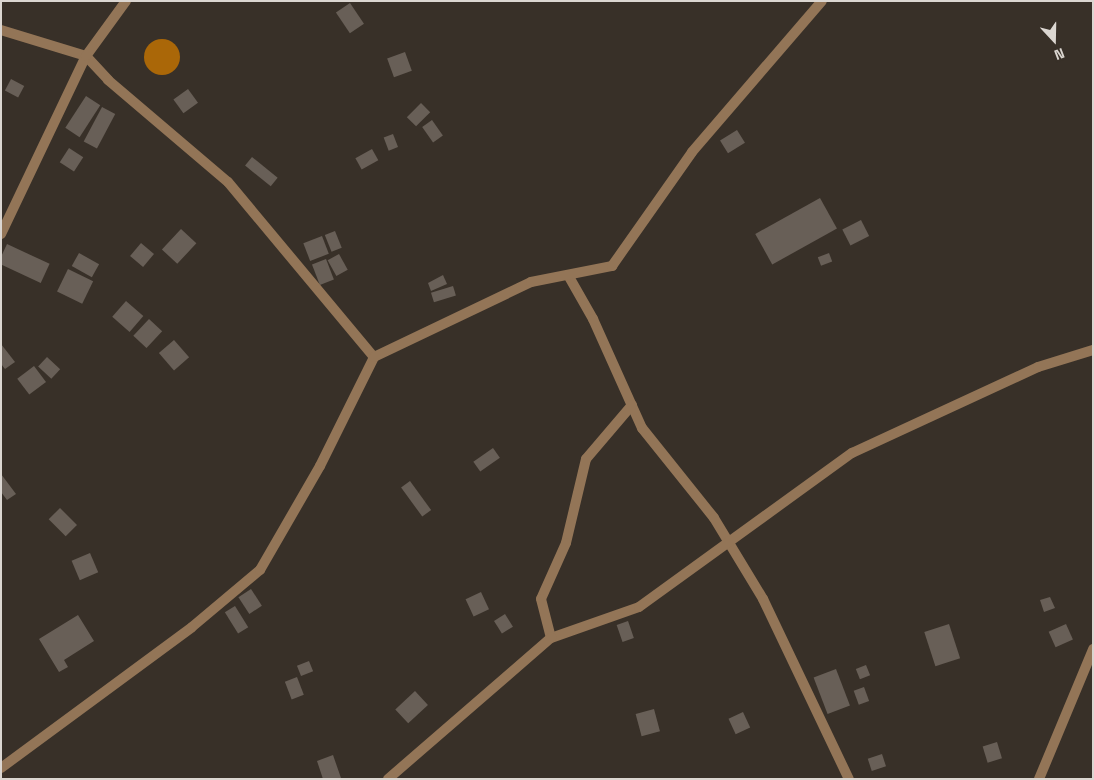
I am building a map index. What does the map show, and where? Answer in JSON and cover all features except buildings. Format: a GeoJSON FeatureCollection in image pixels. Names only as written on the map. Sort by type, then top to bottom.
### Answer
{"type":"FeatureCollection","features":[{"type":"Feature","properties":{"kind":"street"},"geometry":{"type":"LineString","coordinates":[[1,234],[86,56],[126,1]]}},
{"type":"Feature","properties":{"kind":"street"},"geometry":{"type":"LineString","coordinates":[[1,768],[192,627],[260,570],[320,466],[374,357],[531,282],[612,266],[692,152],[822,1]]}},
{"type":"Feature","properties":{"kind":"street"},"geometry":{"type":"LineString","coordinates":[[1,30],[86,56],[108,80],[228,182],[374,357]]}},
{"type":"Feature","properties":{"kind":"street"},"geometry":{"type":"LineString","coordinates":[[568,275],[642,428],[729,542],[762,600],[849,779]]}},
{"type":"Feature","properties":{"kind":"street"},"geometry":{"type":"LineString","coordinates":[[388,779],[551,638],[639,607],[852,453],[1038,367],[1093,350]]}},
{"type":"Feature","properties":{"kind":"street"},"geometry":{"type":"LineString","coordinates":[[551,638],[541,599],[566,543],[586,459],[632,405]]}},
{"type":"Feature","properties":{"kind":"street"},"geometry":{"type":"LineString","coordinates":[[1040,779],[1093,649]]}},
{"type":"Feature","properties":{"kind":"shaded area"},"geometry":{"type":"Polygon","coordinates":[[[162,39],[174,45],[180,57],[174,69],[162,75],[150,69],[144,57],[150,45],[162,39]]]}}]}
